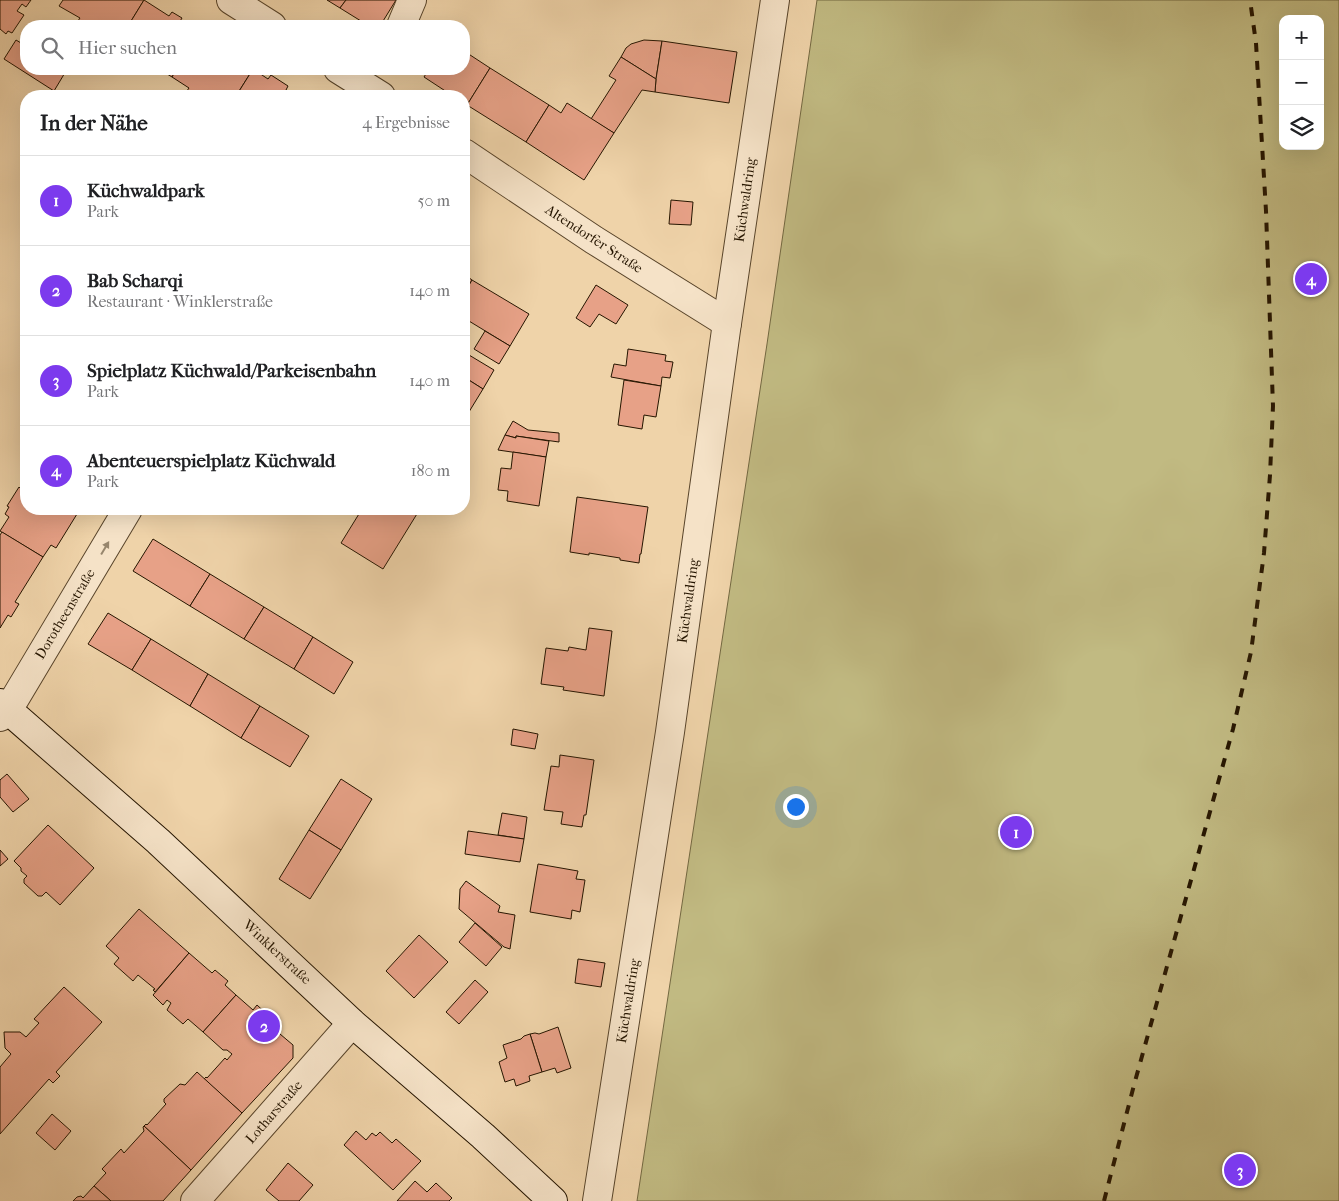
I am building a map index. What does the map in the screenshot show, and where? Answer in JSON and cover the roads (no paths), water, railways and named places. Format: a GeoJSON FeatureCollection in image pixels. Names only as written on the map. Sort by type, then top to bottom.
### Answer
{"type":"FeatureCollection","features":[{"type":"Feature","properties":{"kind":"street"},"geometry":{"type":"LineString","coordinates":[[231,0],[263,20]]}},
{"type":"Feature","properties":{"kind":"street"},"geometry":{"type":"LineString","coordinates":[[404,20],[412,0]]}},
{"type":"Feature","properties":{"kind":"street","name":"Küchwaldring"},"geometry":{"type":"LineString","coordinates":[[597,1201],[670,732],[727,323],[775,0]]}},
{"type":"Feature","properties":{"kind":"street"},"geometry":{"type":"LineString","coordinates":[[350,75],[377,88]]}},
{"type":"Feature","properties":{"kind":"street","name":"Altendorfer Straße"},"geometry":{"type":"LineString","coordinates":[[470,156],[594,240],[727,323]]}},
{"type":"Feature","properties":{"kind":"street","name":"Dorotheenstraße"},"geometry":{"type":"LineString","coordinates":[[2,710],[124,515]]}},
{"type":"Feature","properties":{"kind":"street","name":"Winklerstraße"},"geometry":{"type":"LineString","coordinates":[[2,710],[165,847],[352,1023],[483,1136],[553,1201]]}},
{"type":"Feature","properties":{"kind":"street","name":"Lotharstraße"},"geometry":{"type":"LineString","coordinates":[[195,1201],[352,1023]]}},
{"type":"Feature","properties":{"kind":"railway"},"geometry":{"type":"LineString","coordinates":[[1104,1201],[1134,1085],[1233,729],[1251,652],[1264,553],[1273,406],[1266,211],[1256,43],[1250,0]]}},
{"type":"Feature","properties":{"kind":"place","name":"Abenteuerspielplatz Küchwald"},"geometry":{"type":"Point","coordinates":[1311,279]}},
{"type":"Feature","properties":{"kind":"place","name":"Küchwaldpark"},"geometry":{"type":"Point","coordinates":[1016,832]}},
{"type":"Feature","properties":{"kind":"place","name":"Bab Scharqi"},"geometry":{"type":"Point","coordinates":[264,1026]}},
{"type":"Feature","properties":{"kind":"place","name":"Spielplatz Küchwald/Parkeisenbahn"},"geometry":{"type":"Point","coordinates":[1240,1170]}}]}
